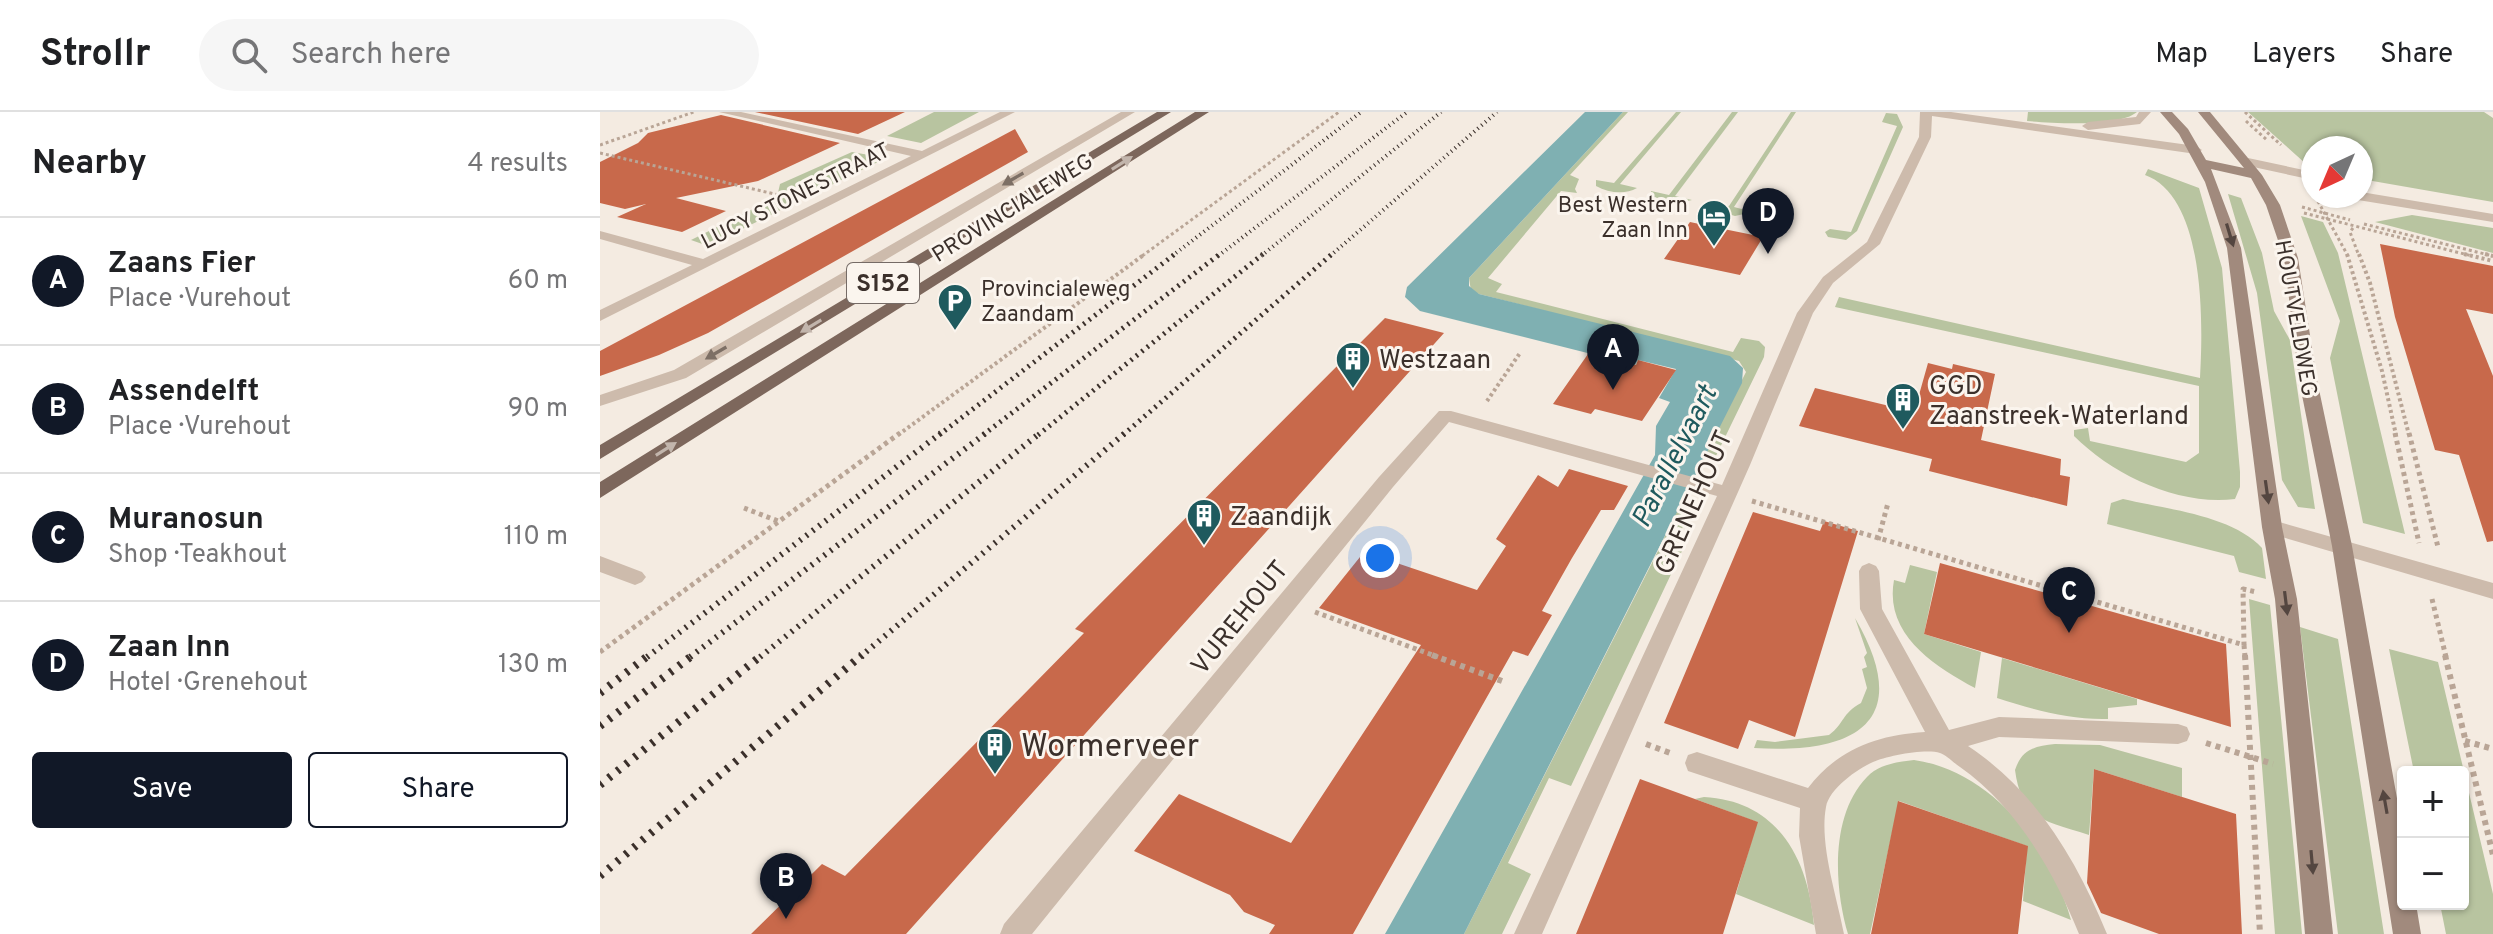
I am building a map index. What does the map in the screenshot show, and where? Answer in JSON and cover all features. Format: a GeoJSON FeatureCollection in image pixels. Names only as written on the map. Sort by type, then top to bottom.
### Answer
{"type":"FeatureCollection","features":[{"type":"Feature","properties":{"kind":"main road","name":"PROVINCIALEWEG"},"geometry":{"type":"LineString","coordinates":[[600,453],[1165,112]]}},
{"type":"Feature","properties":{"kind":"main road","name":"PROVINCIALEWEG"},"geometry":{"type":"LineString","coordinates":[[600,491],[1203,112]]}},
{"type":"Feature","properties":{"kind":"street"},"geometry":{"type":"LineString","coordinates":[[725,112],[924,155]]}},
{"type":"Feature","properties":{"kind":"street","name":"LUCY STONESTRAAT"},"geometry":{"type":"LineString","coordinates":[[600,316],[1009,112]]}},
{"type":"Feature","properties":{"kind":"street","name":"PROVINCIALEWEG"},"geometry":{"type":"LineString","coordinates":[[600,401],[680,374],[1129,112]]}},
{"type":"Feature","properties":{"kind":"street"},"geometry":{"type":"LineString","coordinates":[[1926,112],[2199,156],[2301,183]]}},
{"type":"Feature","properties":{"kind":"street","name":"GRENEHOUT"},"geometry":{"type":"LineString","coordinates":[[1528,934],[1728,493],[1808,306],[1828,280],[1873,244],[1879,235],[1925,137],[1926,112]]}},
{"type":"Feature","properties":{"kind":"street"},"geometry":{"type":"LineString","coordinates":[[2024,127],[2126,124],[2140,120],[2145,112]]}},
{"type":"Feature","properties":{"kind":"street","name":"HOUTVELDWEG"},"geometry":{"type":"LineString","coordinates":[[2166,112],[2184,132],[2199,156],[2212,182],[2234,248],[2272,527],[2286,599],[2319,934]]}},
{"type":"Feature","properties":{"kind":"street","name":"HOUTVELDWEG"},"geometry":{"type":"LineString","coordinates":[[2204,112],[2252,168],[2272,203],[2291,258],[2308,380],[2342,546],[2407,934]]}},
{"type":"Feature","properties":{"kind":"street"},"geometry":{"type":"LineString","coordinates":[[2252,168],[2301,174]]}},
{"type":"Feature","properties":{"kind":"street"},"geometry":{"type":"LineString","coordinates":[[2373,188],[2493,211]]}},
{"type":"Feature","properties":{"kind":"street"},"geometry":{"type":"LineString","coordinates":[[2373,198],[2493,218]]}},
{"type":"Feature","properties":{"kind":"street"},"geometry":{"type":"LineString","coordinates":[[600,235],[706,264]]}},
{"type":"Feature","properties":{"kind":"street","name":"VUREHOUT"},"geometry":{"type":"LineString","coordinates":[[1014,934],[1445,415],[1728,493]]}},
{"type":"Feature","properties":{"kind":"street"},"geometry":{"type":"LineString","coordinates":[[2272,527],[2493,591]]}},
{"type":"Feature","properties":{"kind":"street"},"geometry":{"type":"LineString","coordinates":[[600,564],[635,577]]}},
{"type":"Feature","properties":{"kind":"street"},"geometry":{"type":"LineString","coordinates":[[1869,571],[1871,609],[1943,742],[1990,774],[2043,837],[2071,881],[2093,934]]}},
{"type":"Feature","properties":{"kind":"street"},"geometry":{"type":"LineString","coordinates":[[1830,934],[1812,836],[1813,801],[1845,764],[1871,749],[1907,743],[1943,742],[1999,727],[2178,734]]}},
{"type":"Feature","properties":{"kind":"street"},"geometry":{"type":"LineString","coordinates":[[1697,763],[1813,801]]}},
{"type":"Feature","properties":{"kind":"path"},"geometry":{"type":"LineString","coordinates":[[600,145],[694,112]]}},
{"type":"Feature","properties":{"kind":"path"},"geometry":{"type":"LineString","coordinates":[[600,652],[1339,112]]}},
{"type":"Feature","properties":{"kind":"path"},"geometry":{"type":"LineString","coordinates":[[600,153],[823,206]]}},
{"type":"Feature","properties":{"kind":"path"},"geometry":{"type":"LineString","coordinates":[[2272,203],[2353,228],[2493,258]]}},
{"type":"Feature","properties":{"kind":"path"},"geometry":{"type":"LineString","coordinates":[[2323,208],[2345,247],[2382,371],[2436,576]]}},
{"type":"Feature","properties":{"kind":"path"},"geometry":{"type":"LineString","coordinates":[[2327,215],[2493,258]]}},
{"type":"Feature","properties":{"kind":"path"},"geometry":{"type":"LineString","coordinates":[[2353,228],[2350,232],[2370,283],[2436,576],[2465,741],[2493,855]]}},
{"type":"Feature","properties":{"kind":"path"},"geometry":{"type":"LineString","coordinates":[[1728,493],[1877,542],[2244,645]]}},
{"type":"Feature","properties":{"kind":"path"},"geometry":{"type":"LineString","coordinates":[[1877,542],[1888,503]]}},
{"type":"Feature","properties":{"kind":"path"},"geometry":{"type":"LineString","coordinates":[[744,508],[779,522]]}},
{"type":"Feature","properties":{"kind":"path"},"geometry":{"type":"LineString","coordinates":[[2260,934],[2243,589],[2286,599]]}},
{"type":"Feature","properties":{"kind":"path"},"geometry":{"type":"LineString","coordinates":[[1288,602],[1502,681]]}},
{"type":"Feature","properties":{"kind":"path"},"geometry":{"type":"LineString","coordinates":[[2465,741],[2493,749]]}},
{"type":"Feature","properties":{"kind":"green space"},"geometry":{"type":"Polygon","coordinates":[[[934,112],[979,112],[921,143],[887,136],[934,112]]]}},
{"type":"Feature","properties":{"kind":"green space"},"geometry":{"type":"Polygon","coordinates":[[[1623,112],[1628,112],[1570,175],[1579,179],[1575,189],[1577,193],[1561,191],[1488,278],[1502,284],[1496,292],[1733,352],[1741,338],[1759,341],[1765,347],[1764,357],[1713,462],[1708,466],[1699,465],[1746,372],[1739,361],[1471,291],[1469,278],[1623,112]]]}},
{"type":"Feature","properties":{"kind":"green space"},"geometry":{"type":"Polygon","coordinates":[[[1676,112],[1681,112],[1620,184],[1637,188],[1617,192],[1596,186],[1596,180],[1614,183],[1676,112]]]}},
{"type":"Feature","properties":{"kind":"green space"},"geometry":{"type":"Polygon","coordinates":[[[1732,112],[1738,112],[1675,196],[1692,200],[1675,204],[1652,198],[1651,191],[1669,195],[1732,112]]]}},
{"type":"Feature","properties":{"kind":"green space"},"geometry":{"type":"Polygon","coordinates":[[[1791,112],[1796,112],[1734,207],[1753,212],[1735,216],[1711,209],[1709,203],[1729,206],[1791,112]]]}},
{"type":"Feature","properties":{"kind":"green space"},"geometry":{"type":"Polygon","coordinates":[[[2028,112],[2137,112],[2115,120],[2068,123],[2027,121],[2028,112]]]}},
{"type":"Feature","properties":{"kind":"green space"},"geometry":{"type":"Polygon","coordinates":[[[2248,112],[2484,112],[2493,118],[2493,202],[2373,181],[2373,136],[2301,136],[2301,160],[2248,112]]]}},
{"type":"Feature","properties":{"kind":"green space"},"geometry":{"type":"Polygon","coordinates":[[[1886,113],[1897,114],[1903,127],[1857,231],[1846,240],[1828,237],[1825,232],[1830,229],[1851,232],[1897,126],[1882,122],[1886,113]]]}},
{"type":"Feature","properties":{"kind":"green space"},"geometry":{"type":"Polygon","coordinates":[[[852,152],[886,158],[708,246],[691,240],[777,197],[780,184],[852,152]]]}},
{"type":"Feature","properties":{"kind":"green space"},"geometry":{"type":"Polygon","coordinates":[[[2148,169],[2199,188],[2222,268],[2240,472],[2240,487],[2235,499],[2191,498],[2148,485],[2108,463],[2074,436],[2074,430],[2088,428],[2090,441],[2186,462],[2199,453],[2199,386],[1835,307],[1839,297],[2200,378],[2200,296],[2190,235],[2180,209],[2165,188],[2145,175],[2148,169]]]}},
{"type":"Feature","properties":{"kind":"green space"},"geometry":{"type":"Polygon","coordinates":[[[2228,194],[2241,198],[2262,253],[2274,311],[2290,340],[2315,509],[2298,507],[2282,480],[2257,293],[2228,194]]]}},
{"type":"Feature","properties":{"kind":"green space"},"geometry":{"type":"Polygon","coordinates":[[[2412,215],[2493,228],[2493,253],[2375,222],[2412,215]]]}},
{"type":"Feature","properties":{"kind":"green space"},"geometry":{"type":"Polygon","coordinates":[[[2301,216],[2323,222],[2338,253],[2405,534],[2363,523],[2330,358],[2340,321],[2301,216]]]}},
{"type":"Feature","properties":{"kind":"green space"},"geometry":{"type":"Polygon","coordinates":[[[1683,497],[1690,501],[1691,507],[1674,548],[1682,551],[1571,786],[1549,778],[1508,863],[1531,874],[1502,934],[1464,934],[1659,549],[1683,497]]]}},
{"type":"Feature","properties":{"kind":"green space"},"geometry":{"type":"Polygon","coordinates":[[[2123,499],[2197,515],[2234,528],[2262,548],[2266,579],[2239,572],[2234,556],[2107,524],[2111,503],[2123,499]]]}},
{"type":"Feature","properties":{"kind":"green space"},"geometry":{"type":"Polygon","coordinates":[[[1910,565],[1937,572],[1924,634],[1981,652],[1975,688],[1929,658],[1904,632],[1893,599],[1894,580],[1905,583],[1910,565]]]}},
{"type":"Feature","properties":{"kind":"green space"},"geometry":{"type":"Polygon","coordinates":[[[2249,599],[2270,605],[2302,934],[2275,934],[2249,599]]]}},
{"type":"Feature","properties":{"kind":"green space"},"geometry":{"type":"Polygon","coordinates":[[[1855,618],[1872,654],[1879,683],[1876,707],[1865,725],[1846,737],[1821,745],[1754,748],[1757,740],[1775,742],[1829,735],[1861,703],[1867,688],[1862,669],[1867,667],[1864,657],[1867,653],[1855,618]]]}},
{"type":"Feature","properties":{"kind":"green space"},"geometry":{"type":"Polygon","coordinates":[[[2300,627],[2338,639],[2384,934],[2338,934],[2300,627]]]}},
{"type":"Feature","properties":{"kind":"green space"},"geometry":{"type":"Polygon","coordinates":[[[2389,649],[2438,662],[2463,766],[2413,766],[2389,649]]]}},
{"type":"Feature","properties":{"kind":"green space"},"geometry":{"type":"Polygon","coordinates":[[[2002,658],[2137,699],[2137,705],[2108,708],[2108,719],[2094,719],[2052,713],[1997,698],[2002,658]]]}},
{"type":"Feature","properties":{"kind":"green space"},"geometry":{"type":"Polygon","coordinates":[[[2055,744],[2100,745],[2182,768],[2182,797],[2094,769],[2089,835],[2049,822],[2030,810],[2018,787],[2015,770],[2025,753],[2055,744]]]}},
{"type":"Feature","properties":{"kind":"green space"},"geometry":{"type":"Polygon","coordinates":[[[1914,760],[1942,767],[1969,780],[1993,796],[2014,817],[2049,866],[2071,920],[2023,901],[2027,846],[1899,801],[1870,934],[1848,934],[1838,874],[1838,852],[1846,811],[1855,793],[1877,769],[1914,760]]]}},
{"type":"Feature","properties":{"kind":"green space"},"geometry":{"type":"Polygon","coordinates":[[[2469,793],[2493,894],[2493,934],[2446,934],[2441,910],[2469,910],[2469,793]]]}},
{"type":"Feature","properties":{"kind":"green space"},"geometry":{"type":"Polygon","coordinates":[[[1704,797],[1751,809],[1769,821],[1784,837],[1805,877],[1814,925],[1736,894],[1757,822],[1695,799],[1704,797]]]}},
{"type":"Feature","properties":{"kind":"water","name":"Parallelvaart"},"geometry":{"type":"Polygon","coordinates":[[[1585,112],[1623,112],[1469,278],[1469,286],[1479,294],[1730,356],[1743,368],[1742,383],[1464,934],[1385,934],[1655,455],[1656,426],[1670,402],[1659,398],[1676,369],[1638,360],[1635,365],[1420,311],[1405,297],[1407,287],[1585,112]]]}},
{"type":"Feature","properties":{"kind":"building"},"geometry":{"type":"Polygon","coordinates":[[[755,112],[905,112],[858,134],[755,112]]]}},
{"type":"Feature","properties":{"kind":"building"},"geometry":{"type":"Polygon","coordinates":[[[721,115],[840,143],[758,181],[676,198],[726,211],[682,232],[617,217],[646,204],[625,209],[600,203],[600,162],[638,143],[648,133],[721,115]]]}},
{"type":"Feature","properties":{"kind":"building"},"geometry":{"type":"Polygon","coordinates":[[[1015,129],[1028,152],[708,333],[600,376],[600,351],[1015,129]]]}},
{"type":"Feature","properties":{"kind":"building"},"geometry":{"type":"Polygon","coordinates":[[[1690,222],[1763,237],[1740,275],[1664,259],[1690,222]]]}},
{"type":"Feature","properties":{"kind":"building"},"geometry":{"type":"Polygon","coordinates":[[[2380,244],[2493,266],[2493,314],[2466,309],[2493,376],[2493,541],[2487,542],[2459,455],[2435,450],[2395,317],[2380,244]]]}},
{"type":"Feature","properties":{"kind":"building"},"geometry":{"type":"Polygon","coordinates":[[[1385,318],[1444,333],[906,934],[751,934],[822,864],[845,876],[1084,633],[1075,629],[1385,318]]]}},
{"type":"Feature","properties":{"kind":"building"},"geometry":{"type":"Polygon","coordinates":[[[1588,354],[1636,365],[1638,360],[1676,370],[1642,421],[1595,409],[1591,414],[1553,404],[1588,354]]]}},
{"type":"Feature","properties":{"kind":"building","name":"GGD Zaanstreek-Waterland"},"geometry":{"type":"Polygon","coordinates":[[[1928,363],[1952,369],[1953,364],[1995,374],[1981,440],[2061,459],[2060,475],[2070,477],[2067,506],[1929,471],[1932,459],[1799,426],[1815,388],[1906,410],[1909,400],[1917,402],[1928,363]]]}},
{"type":"Feature","properties":{"kind":"building"},"geometry":{"type":"Polygon","coordinates":[[[1569,469],[1628,486],[1614,510],[1601,510],[1572,558],[1542,611],[1552,615],[1528,656],[1513,651],[1353,934],[1269,934],[1275,925],[1244,912],[1230,895],[1134,851],[1179,794],[1291,843],[1421,645],[1319,608],[1364,552],[1477,590],[1506,546],[1496,539],[1538,475],[1558,487],[1569,469]]]}},
{"type":"Feature","properties":{"kind":"building"},"geometry":{"type":"Polygon","coordinates":[[[1753,512],[1820,531],[1824,521],[1858,531],[1795,737],[1749,720],[1738,749],[1664,723],[1753,512]]]}},
{"type":"Feature","properties":{"kind":"building"},"geometry":{"type":"Polygon","coordinates":[[[1940,563],[2226,644],[2231,727],[1924,634],[1940,563]]]}},
{"type":"Feature","properties":{"kind":"building"},"geometry":{"type":"Polygon","coordinates":[[[2094,769],[2236,814],[2242,934],[2159,934],[2101,913],[2087,883],[2094,769]]]}},
{"type":"Feature","properties":{"kind":"building"},"geometry":{"type":"Polygon","coordinates":[[[1640,779],[1758,822],[1723,934],[1576,934],[1640,779]]]}},
{"type":"Feature","properties":{"kind":"building"},"geometry":{"type":"Polygon","coordinates":[[[1898,801],[2028,846],[2018,934],[1871,934],[1898,801]]]}},
{"type":"Feature","properties":{"kind":"railway"},"geometry":{"type":"LineString","coordinates":[[1172,256],[1361,112]]}},
{"type":"Feature","properties":{"kind":"railway"},"geometry":{"type":"LineString","coordinates":[[1218,256],[1407,112]]}},
{"type":"Feature","properties":{"kind":"railway"},"geometry":{"type":"LineString","coordinates":[[1261,256],[1441,112]]}},
{"type":"Feature","properties":{"kind":"railway"},"geometry":{"type":"LineString","coordinates":[[1330,256],[1497,112]]}},
{"type":"Feature","properties":{"kind":"railway"},"geometry":{"type":"LineString","coordinates":[[939,435],[1175,254]]}},
{"type":"Feature","properties":{"kind":"railway"},"geometry":{"type":"LineString","coordinates":[[983,435],[1220,254]]}},
{"type":"Feature","properties":{"kind":"railway"},"geometry":{"type":"LineString","coordinates":[[1038,435],[1263,254]]}},
{"type":"Feature","properties":{"kind":"railway"},"geometry":{"type":"LineString","coordinates":[[1123,435],[1332,254]]}},
{"type":"Feature","properties":{"kind":"railway"},"geometry":{"type":"LineString","coordinates":[[647,657],[941,433]]}},
{"type":"Feature","properties":{"kind":"railway"},"geometry":{"type":"LineString","coordinates":[[690,657],[986,433]]}},
{"type":"Feature","properties":{"kind":"railway"},"geometry":{"type":"LineString","coordinates":[[760,657],[1040,433]]}},
{"type":"Feature","properties":{"kind":"railway"},"geometry":{"type":"LineString","coordinates":[[860,657],[1125,433]]}},
{"type":"Feature","properties":{"kind":"railway"},"geometry":{"type":"LineString","coordinates":[[600,693],[649,655]]}},
{"type":"Feature","properties":{"kind":"railway"},"geometry":{"type":"LineString","coordinates":[[600,726],[693,655]]}},
{"type":"Feature","properties":{"kind":"railway"},"geometry":{"type":"LineString","coordinates":[[600,785],[762,655]]}},
{"type":"Feature","properties":{"kind":"railway"},"geometry":{"type":"LineString","coordinates":[[600,876],[862,655]]}},
{"type":"Feature","properties":{"kind":"place","name":"Best Western Zaan Inn"},"geometry":{"type":"Point","coordinates":[1714,248]}},
{"type":"Feature","properties":{"kind":"place","name":"Zaan Inn"},"geometry":{"type":"Point","coordinates":[1768,254]}},
{"type":"Feature","properties":{"kind":"place","name":"Provincialeweg Zaandam"},"geometry":{"type":"Point","coordinates":[955,332]}},
{"type":"Feature","properties":{"kind":"place","name":"Westzaan"},"geometry":{"type":"Point","coordinates":[1353,390]}},
{"type":"Feature","properties":{"kind":"place","name":"Zaans Fier"},"geometry":{"type":"Point","coordinates":[1613,390]}},
{"type":"Feature","properties":{"kind":"place","name":"GGD Zaanstreek-Waterland"},"geometry":{"type":"Point","coordinates":[1903,431]}},
{"type":"Feature","properties":{"kind":"place","name":"Zaandijk"},"geometry":{"type":"Point","coordinates":[1204,547]}},
{"type":"Feature","properties":{"kind":"place","name":"Muranosun"},"geometry":{"type":"Point","coordinates":[2069,633]}},
{"type":"Feature","properties":{"kind":"place","name":"Wormerveer"},"geometry":{"type":"Point","coordinates":[995,776]}},
{"type":"Feature","properties":{"kind":"place","name":"Assendelft"},"geometry":{"type":"Point","coordinates":[786,919]}}]}
